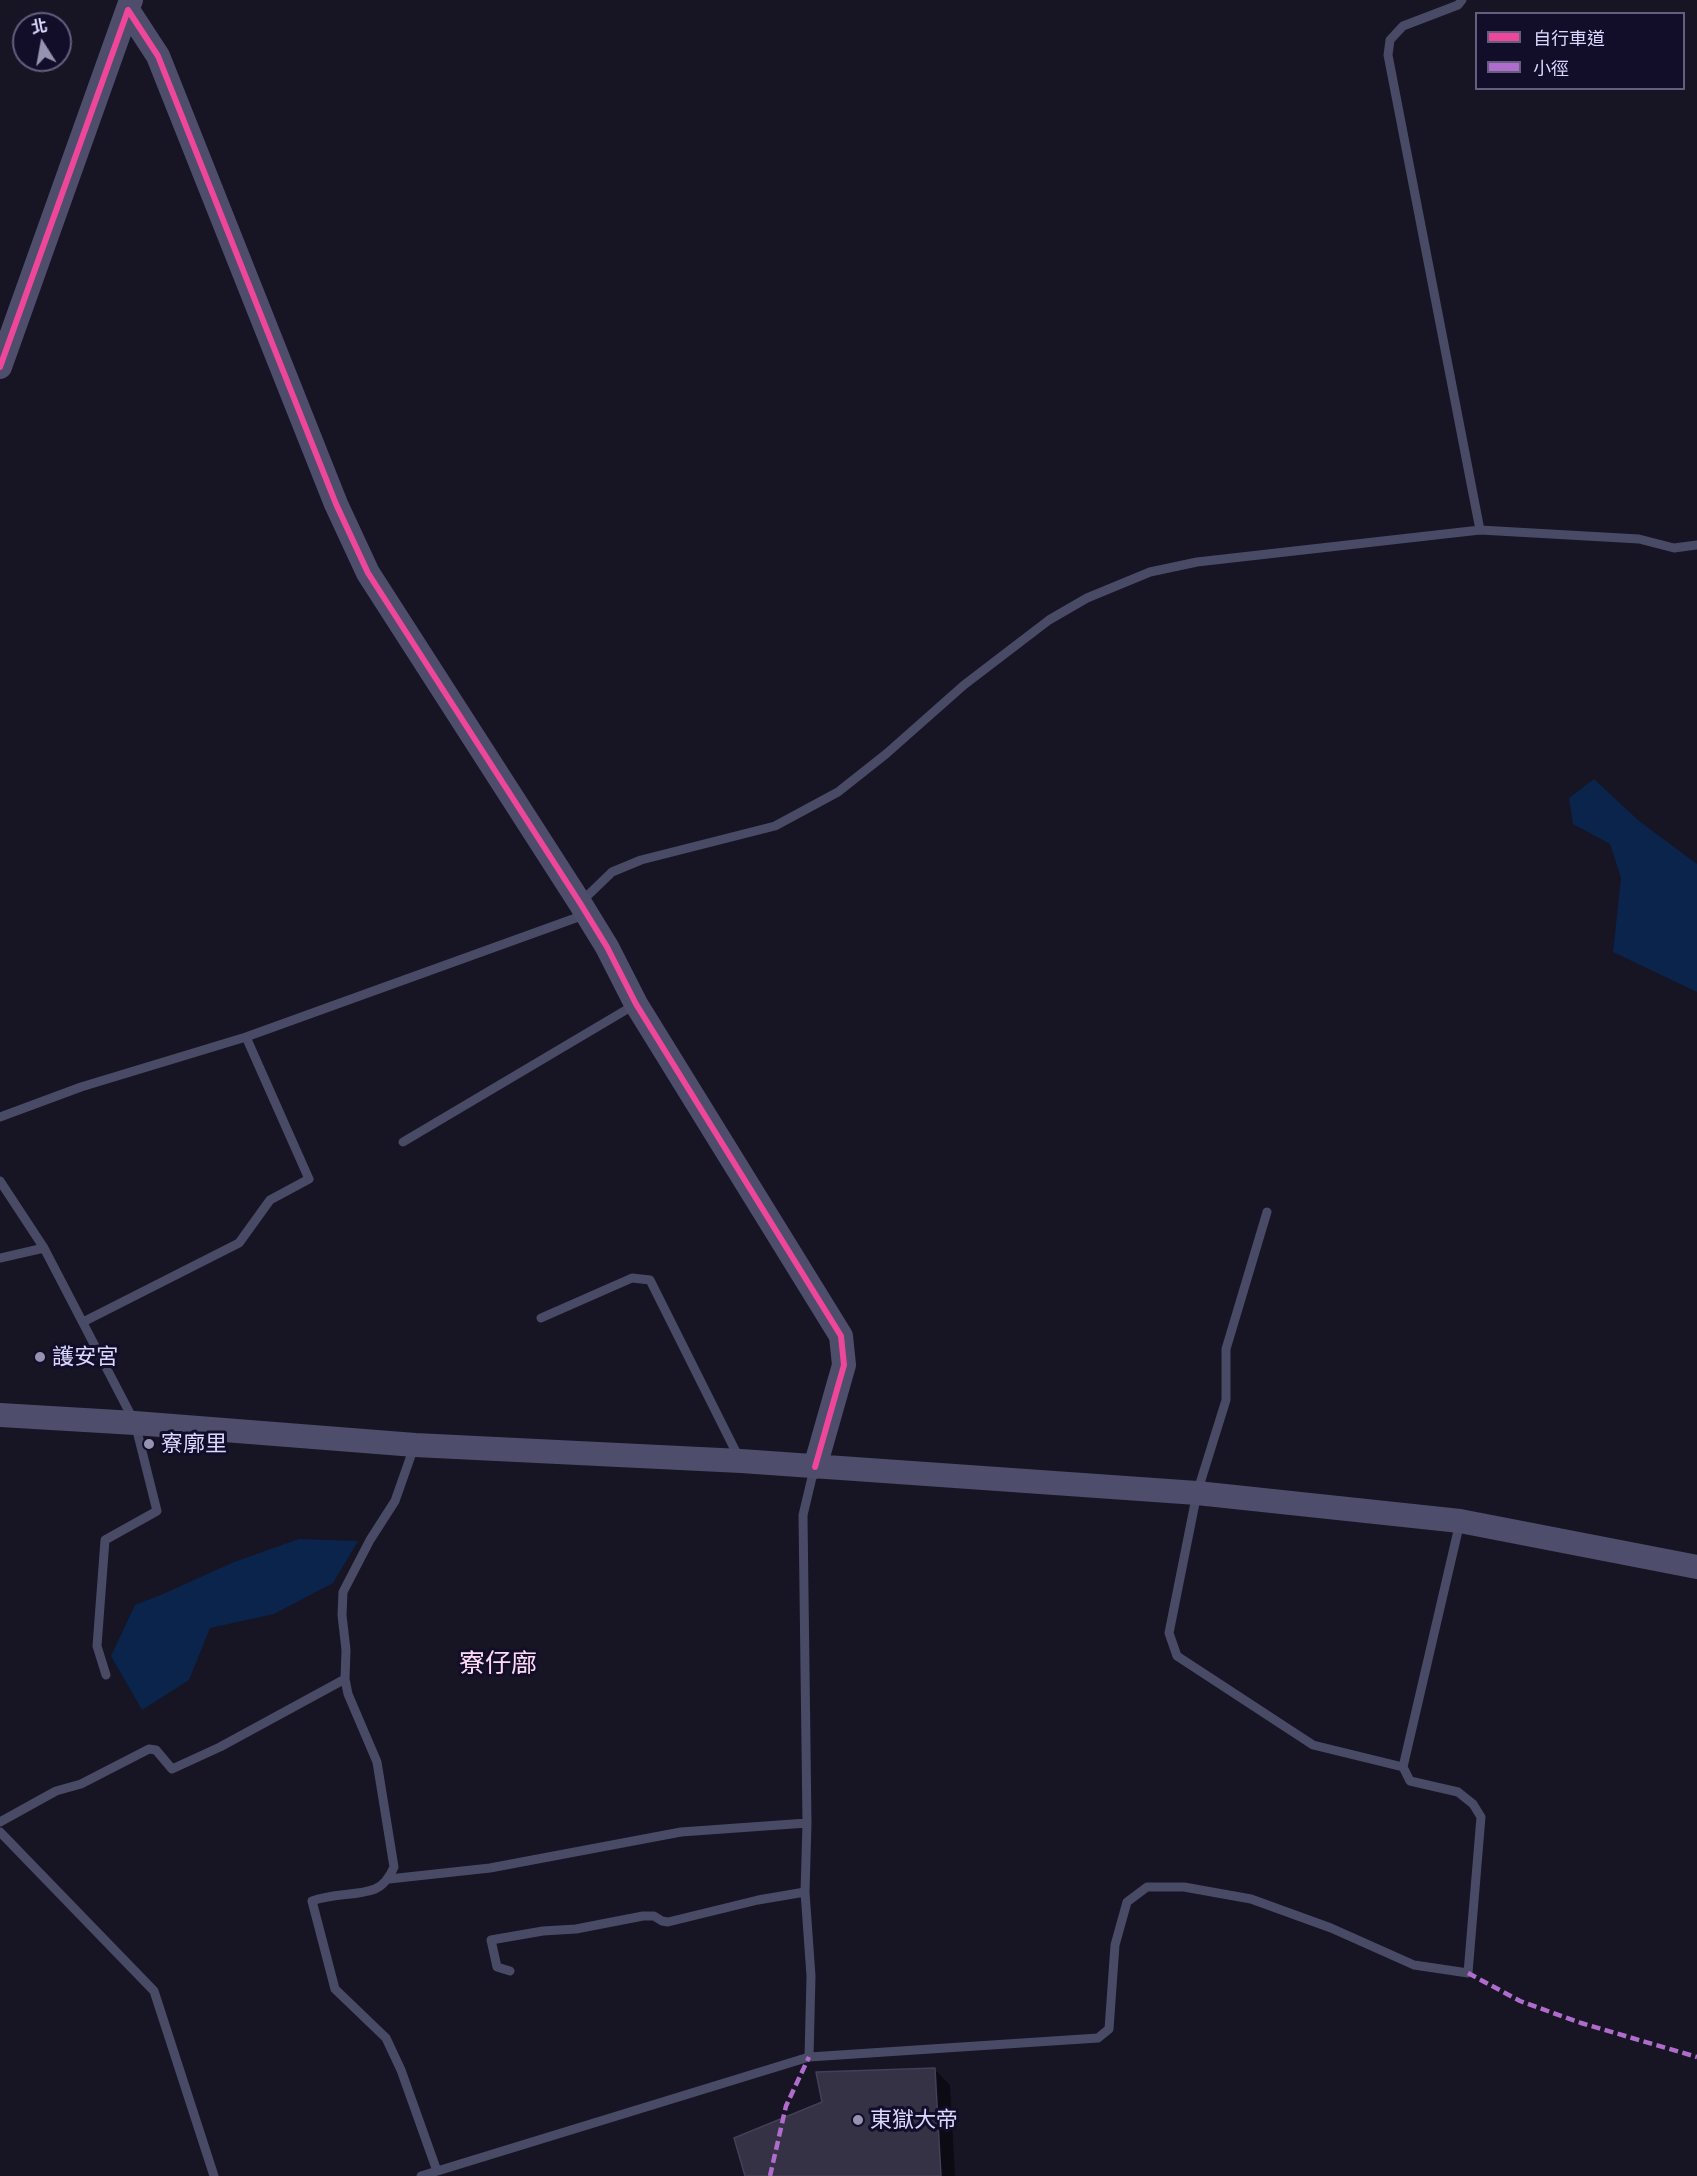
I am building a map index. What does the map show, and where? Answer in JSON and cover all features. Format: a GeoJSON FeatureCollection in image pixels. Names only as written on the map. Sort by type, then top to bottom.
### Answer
{"type":"FeatureCollection","features":[{"type":"Feature","properties":{"kind":"main road"},"geometry":{"type":"LineString","coordinates":[[0,367],[130,5]]}},
{"type":"Feature","properties":{"kind":"main road"},"geometry":{"type":"LineString","coordinates":[[130,5],[158,56],[336,504],[368,573],[583,908],[607,947],[636,1004],[841,1336],[844,1365],[815,1467]]}},
{"type":"Feature","properties":{"kind":"main road"},"geometry":{"type":"LineString","coordinates":[[0,1415],[415,1445],[741,1461],[1197,1493],[1460,1521],[1697,1567]]}},
{"type":"Feature","properties":{"kind":"lane"},"geometry":{"type":"LineString","coordinates":[[1462,0],[1458,4],[1403,26],[1390,40],[1388,55],[1480,530]]}},
{"type":"Feature","properties":{"kind":"lane"},"geometry":{"type":"LineString","coordinates":[[0,1117],[81,1087],[246,1037],[583,908],[612,872],[641,860],[775,826],[838,792],[886,754],[964,685],[1049,620],[1087,598],[1150,572],[1197,562],[1480,530],[1639,539],[1674,548],[1697,545]]}},
{"type":"Feature","properties":{"kind":"lane"},"geometry":{"type":"LineString","coordinates":[[403,1142],[636,1004]]}},
{"type":"Feature","properties":{"kind":"lane"},"geometry":{"type":"LineString","coordinates":[[83,1322],[239,1243],[270,1200],[309,1179],[246,1037]]}},
{"type":"Feature","properties":{"kind":"lane"},"geometry":{"type":"LineString","coordinates":[[0,1181],[44,1248],[135,1423],[157,1511],[105,1540],[97,1646],[106,1675]]}},
{"type":"Feature","properties":{"kind":"lane"},"geometry":{"type":"LineString","coordinates":[[1267,1212],[1226,1349],[1226,1400],[1197,1493],[1169,1633],[1177,1656],[1313,1744],[1403,1767]]}},
{"type":"Feature","properties":{"kind":"lane"},"geometry":{"type":"LineString","coordinates":[[0,1258],[44,1248]]}},
{"type":"Feature","properties":{"kind":"lane"},"geometry":{"type":"LineString","coordinates":[[541,1318],[632,1278],[650,1280],[741,1461]]}},
{"type":"Feature","properties":{"kind":"lane"},"geometry":{"type":"LineString","coordinates":[[389,1879],[393,1867],[377,1762],[348,1694],[345,1679],[343,1592],[370,1540],[395,1501],[415,1445]]}},
{"type":"Feature","properties":{"kind":"lane"},"geometry":{"type":"LineString","coordinates":[[809,2057],[811,1976],[804,1892],[807,1822],[803,1515],[815,1467]]}},
{"type":"Feature","properties":{"kind":"lane"},"geometry":{"type":"LineString","coordinates":[[421,2176],[809,2057],[1098,2038],[1109,2029],[1115,1945],[1128,1902],[1147,1887],[1184,1887],[1251,1899],[1331,1928],[1414,1965],[1468,1973],[1481,1817],[1473,1804],[1458,1792],[1410,1781],[1403,1767],[1460,1521]]}},
{"type":"Feature","properties":{"kind":"lane"},"geometry":{"type":"LineString","coordinates":[[0,1822],[56,1791],[81,1784],[149,1749],[156,1750],[172,1769],[220,1748],[345,1679]]}},
{"type":"Feature","properties":{"kind":"lane"},"geometry":{"type":"LineString","coordinates":[[437,2171],[401,2070],[386,2038],[335,1989],[312,1901],[376,1889],[389,1879],[490,1868],[681,1832],[807,1822]]}},
{"type":"Feature","properties":{"kind":"lane"},"geometry":{"type":"LineString","coordinates":[[0,1832],[154,1991],[214,2176]]}},
{"type":"Feature","properties":{"kind":"lane"},"geometry":{"type":"LineString","coordinates":[[510,1971],[497,1967],[491,1940],[543,1931],[576,1929],[643,1916],[654,1916],[668,1922],[759,1900],[804,1892]]}},
{"type":"Feature","properties":{"kind":"water"},"geometry":{"type":"Polygon","coordinates":[[[1594,779],[1639,821],[1697,864],[1697,992],[1613,952],[1621,878],[1610,844],[1573,824],[1569,798],[1594,779]]]}},
{"type":"Feature","properties":{"kind":"water"},"geometry":{"type":"Polygon","coordinates":[[[299,1539],[358,1541],[333,1583],[274,1614],[210,1628],[189,1680],[142,1710],[111,1656],[135,1605],[234,1562],[299,1539]]]}},
{"type":"Feature","properties":{"kind":"building","name":"東獄大帝"},"geometry":{"type":"Polygon","coordinates":[[[935,2068],[941,2176],[745,2176],[734,2138],[822,2102],[816,2072],[935,2068]]]}},
{"type":"Feature","properties":{"kind":"marked path"},"geometry":{"type":"LineString","coordinates":[[1468,1973],[1520,2001],[1581,2023],[1697,2057]]}},
{"type":"Feature","properties":{"kind":"marked path"},"geometry":{"type":"LineString","coordinates":[[770,2176],[786,2106],[809,2057]]}},
{"type":"Feature","properties":{"kind":"cycle path"},"geometry":{"type":"LineString","coordinates":[[128,10],[158,56],[336,504],[368,573],[580,903],[607,947],[636,1004],[841,1336],[844,1365],[815,1467]]}},
{"type":"Feature","properties":{"kind":"cycle path"},"geometry":{"type":"LineString","coordinates":[[0,367],[128,10]]}},
{"type":"Feature","properties":{"kind":"place","name":"護安宮"},"geometry":{"type":"Point","coordinates":[40,1357]}},
{"type":"Feature","properties":{"kind":"place","name":"寮廓里"},"geometry":{"type":"Point","coordinates":[149,1444]}},
{"type":"Feature","properties":{"kind":"place","name":"東獄大帝"},"geometry":{"type":"Point","coordinates":[858,2120]}},
{"type":"Feature","properties":{"kind":"district","name":"寮仔廍"},"geometry":{"type":"Point","coordinates":[498,1663]}}]}
